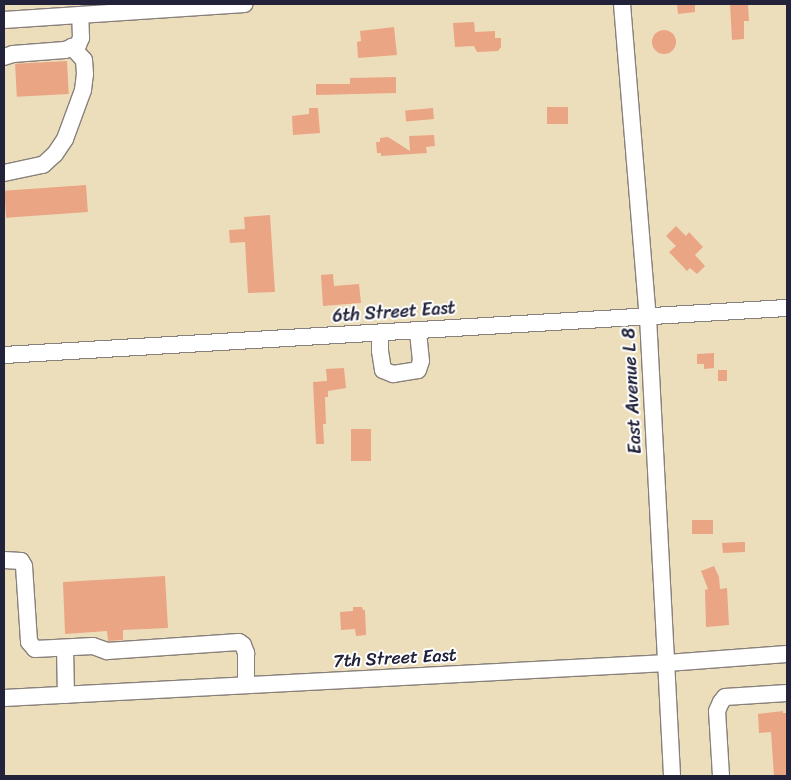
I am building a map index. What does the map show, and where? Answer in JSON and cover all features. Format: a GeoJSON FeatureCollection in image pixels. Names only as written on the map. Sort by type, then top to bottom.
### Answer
{"type":"FeatureCollection","features":[{"type":"Feature","properties":{"kind":"street"},"geometry":{"type":"LineString","coordinates":[[4,20],[244,4]]}},
{"type":"Feature","properties":{"kind":"street","name":"East Avenue L 8"},"geometry":{"type":"LineString","coordinates":[[622,4],[648,317],[672,776]]}},
{"type":"Feature","properties":{"kind":"street"},"geometry":{"type":"LineString","coordinates":[[4,57],[13,54],[72,48],[78,44],[81,38],[80,15]]}},
{"type":"Feature","properties":{"kind":"street"},"geometry":{"type":"LineString","coordinates":[[4,173],[43,165],[55,154],[65,139],[83,90],[85,74],[84,60],[72,48]]}},
{"type":"Feature","properties":{"kind":"street","name":"6th Street East"},"geometry":{"type":"LineString","coordinates":[[4,355],[787,308]]}},
{"type":"Feature","properties":{"kind":"street"},"geometry":{"type":"LineString","coordinates":[[380,333],[383,370],[393,374],[418,370],[421,361],[418,331]]}},
{"type":"Feature","properties":{"kind":"street"},"geometry":{"type":"LineString","coordinates":[[4,560],[21,561],[24,566],[30,646],[40,649],[93,646],[107,651],[239,642],[243,645],[246,653],[246,685]]}},
{"type":"Feature","properties":{"kind":"street"},"geometry":{"type":"LineString","coordinates":[[65,648],[66,695]]}},
{"type":"Feature","properties":{"kind":"street","name":"7th Street East"},"geometry":{"type":"LineString","coordinates":[[4,698],[667,663],[787,654]]}},
{"type":"Feature","properties":{"kind":"street"},"geometry":{"type":"LineString","coordinates":[[721,776],[717,711],[721,702],[726,697],[787,693]]}},
{"type":"Feature","properties":{"kind":"building"},"geometry":{"type":"Polygon","coordinates":[[[677,4],[695,4],[695,12],[678,14],[677,4]]]}},
{"type":"Feature","properties":{"kind":"building"},"geometry":{"type":"Polygon","coordinates":[[[730,4],[748,4],[749,21],[744,21],[744,39],[732,40],[730,4]]]}},
{"type":"Feature","properties":{"kind":"building"},"geometry":{"type":"Polygon","coordinates":[[[474,22],[475,32],[495,31],[495,38],[501,38],[501,47],[498,51],[477,52],[474,46],[455,47],[453,23],[474,22]]]}},
{"type":"Feature","properties":{"kind":"building"},"geometry":{"type":"Polygon","coordinates":[[[394,27],[397,55],[358,58],[357,42],[361,41],[360,31],[394,27]]]}},
{"type":"Feature","properties":{"kind":"building"},"geometry":{"type":"Polygon","coordinates":[[[664,30],[669,31],[675,37],[675,47],[669,53],[664,54],[659,53],[653,47],[652,42],[653,37],[659,31],[664,30]]]}},
{"type":"Feature","properties":{"kind":"building"},"geometry":{"type":"Polygon","coordinates":[[[67,61],[69,94],[17,97],[15,64],[67,61]]]}},
{"type":"Feature","properties":{"kind":"building"},"geometry":{"type":"Polygon","coordinates":[[[396,77],[396,93],[316,95],[316,84],[350,84],[350,78],[396,77]]]}},
{"type":"Feature","properties":{"kind":"building"},"geometry":{"type":"Polygon","coordinates":[[[547,107],[568,107],[568,124],[547,124],[547,107]]]}},
{"type":"Feature","properties":{"kind":"building"},"geometry":{"type":"Polygon","coordinates":[[[309,108],[318,108],[320,133],[293,135],[292,116],[309,114],[309,108]]]}},
{"type":"Feature","properties":{"kind":"building"},"geometry":{"type":"Polygon","coordinates":[[[433,108],[434,119],[406,121],[405,110],[433,108]]]}},
{"type":"Feature","properties":{"kind":"building"},"geometry":{"type":"Polygon","coordinates":[[[434,135],[435,146],[426,147],[427,153],[381,156],[381,153],[377,153],[376,142],[380,142],[380,138],[388,137],[410,151],[409,136],[434,135]]]}},
{"type":"Feature","properties":{"kind":"building"},"geometry":{"type":"Polygon","coordinates":[[[86,185],[88,212],[6,218],[4,191],[86,185]]]}},
{"type":"Feature","properties":{"kind":"building"},"geometry":{"type":"Polygon","coordinates":[[[270,215],[275,292],[248,293],[245,242],[230,243],[229,230],[245,229],[244,217],[270,215]]]}},
{"type":"Feature","properties":{"kind":"building"},"geometry":{"type":"Polygon","coordinates":[[[676,226],[686,236],[689,232],[703,247],[695,255],[705,266],[697,274],[690,268],[687,271],[669,252],[676,246],[666,236],[676,226]]]}},
{"type":"Feature","properties":{"kind":"building"},"geometry":{"type":"Polygon","coordinates":[[[333,274],[334,286],[359,284],[361,303],[323,306],[321,275],[333,274]]]}},
{"type":"Feature","properties":{"kind":"building"},"geometry":{"type":"Polygon","coordinates":[[[714,353],[714,368],[704,369],[704,364],[697,364],[697,354],[714,353]]]}},
{"type":"Feature","properties":{"kind":"building"},"geometry":{"type":"Polygon","coordinates":[[[344,368],[346,388],[328,391],[328,397],[325,397],[326,424],[323,424],[324,444],[316,444],[313,382],[327,381],[326,369],[344,368]]]}},
{"type":"Feature","properties":{"kind":"building"},"geometry":{"type":"Polygon","coordinates":[[[718,370],[727,370],[727,381],[718,381],[718,370]]]}},
{"type":"Feature","properties":{"kind":"building"},"geometry":{"type":"Polygon","coordinates":[[[351,429],[371,429],[371,461],[351,461],[351,429]]]}},
{"type":"Feature","properties":{"kind":"building"},"geometry":{"type":"Polygon","coordinates":[[[692,520],[713,520],[713,534],[692,534],[692,520]]]}},
{"type":"Feature","properties":{"kind":"building"},"geometry":{"type":"Polygon","coordinates":[[[745,542],[745,552],[723,553],[722,543],[745,542]]]}},
{"type":"Feature","properties":{"kind":"building"},"geometry":{"type":"Polygon","coordinates":[[[714,566],[719,577],[720,589],[727,588],[729,625],[706,627],[705,590],[708,589],[701,571],[714,566]]]}},
{"type":"Feature","properties":{"kind":"building"},"geometry":{"type":"Polygon","coordinates":[[[165,576],[168,628],[123,630],[123,640],[108,641],[107,631],[65,634],[63,582],[165,576]]]}},
{"type":"Feature","properties":{"kind":"building"},"geometry":{"type":"Polygon","coordinates":[[[353,607],[362,607],[365,610],[366,635],[356,636],[355,629],[341,630],[340,612],[353,611],[353,607]]]}},
{"type":"Feature","properties":{"kind":"building"},"geometry":{"type":"Polygon","coordinates":[[[783,711],[783,713],[787,713],[787,776],[774,776],[771,732],[759,733],[758,714],[783,711]]]}}]}
